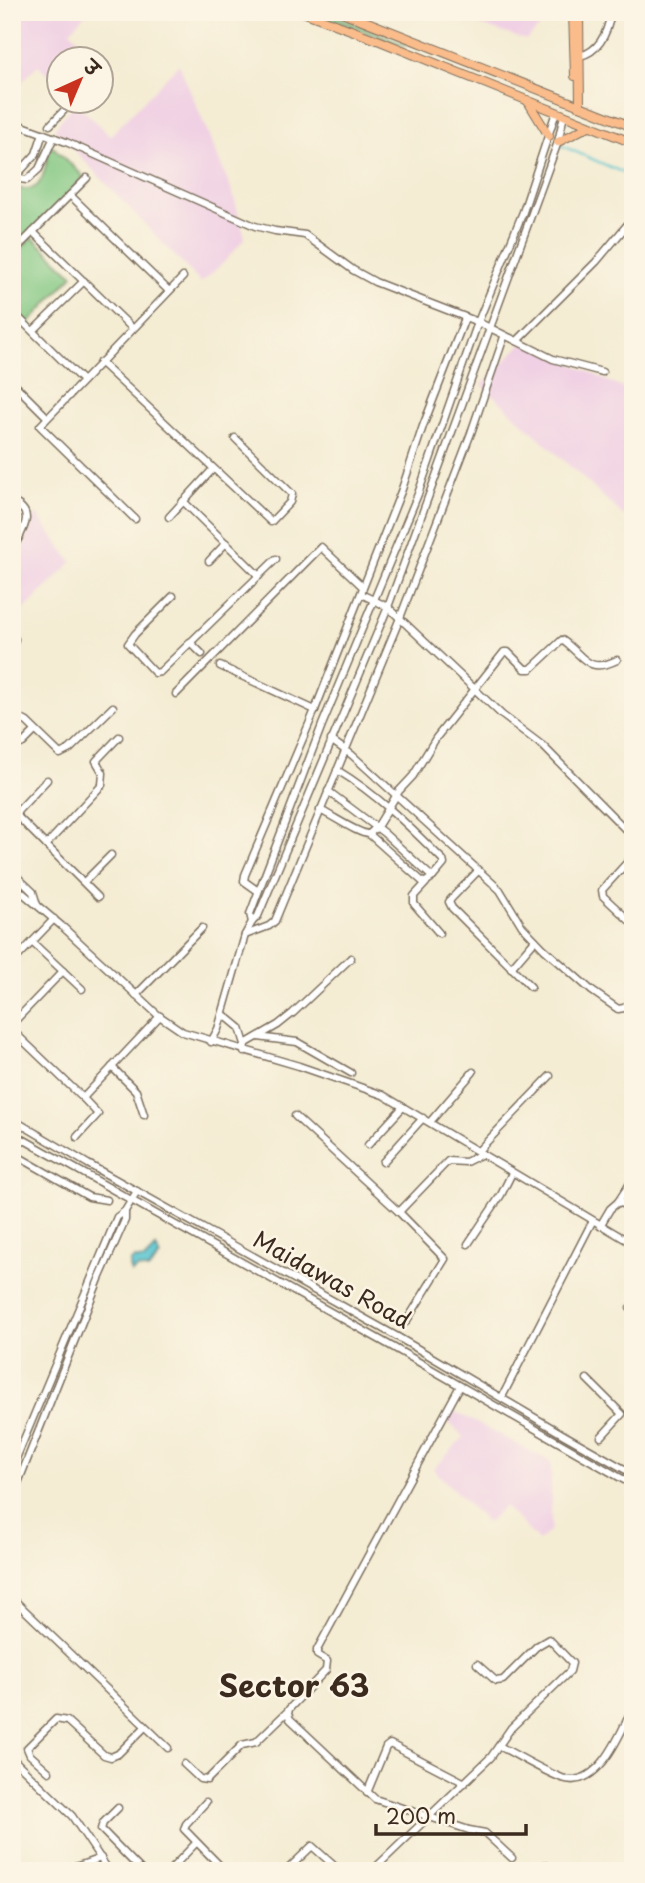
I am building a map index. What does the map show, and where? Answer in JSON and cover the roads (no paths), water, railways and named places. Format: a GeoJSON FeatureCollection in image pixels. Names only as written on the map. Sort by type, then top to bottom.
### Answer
{"type":"FeatureCollection","features":[{"type":"Feature","properties":{"kind":"main road"},"geometry":{"type":"LineString","coordinates":[[303,12],[633,143]]}},
{"type":"Feature","properties":{"kind":"main road"},"geometry":{"type":"LineString","coordinates":[[342,12],[633,127]]}},
{"type":"Feature","properties":{"kind":"main road"},"geometry":{"type":"LineString","coordinates":[[573,12],[578,105]]}},
{"type":"Feature","properties":{"kind":"main road"},"geometry":{"type":"LineString","coordinates":[[578,105],[579,12]]}},
{"type":"Feature","properties":{"kind":"main road"},"geometry":{"type":"LineString","coordinates":[[412,54],[416,41]]}},
{"type":"Feature","properties":{"kind":"main road"},"geometry":{"type":"LineString","coordinates":[[507,93],[513,79]]}},
{"type":"Feature","properties":{"kind":"main road"},"geometry":{"type":"LineString","coordinates":[[527,100],[549,136]]}},
{"type":"Feature","properties":{"kind":"main road"},"geometry":{"type":"LineString","coordinates":[[558,142],[589,126]]}},
{"type":"Feature","properties":{"kind":"street"},"geometry":{"type":"LineString","coordinates":[[580,56],[589,54],[597,46],[609,24],[611,12]]}},
{"type":"Feature","properties":{"kind":"street"},"geometry":{"type":"LineString","coordinates":[[252,922],[250,914],[258,891],[320,730],[418,494],[478,322],[560,113]]}},
{"type":"Feature","properties":{"kind":"street"},"geometry":{"type":"LineString","coordinates":[[211,1042],[223,1014],[245,935],[258,916],[387,607],[558,142],[560,113]]}},
{"type":"Feature","properties":{"kind":"street"},"geometry":{"type":"LineString","coordinates":[[50,125],[59,116]]}},
{"type":"Feature","properties":{"kind":"street"},"geometry":{"type":"LineString","coordinates":[[12,122],[54,137],[255,226],[305,235],[366,278],[478,322],[552,359],[602,372]]}},
{"type":"Feature","properties":{"kind":"street"},"geometry":{"type":"LineString","coordinates":[[14,177],[36,155],[43,133]]}},
{"type":"Feature","properties":{"kind":"street"},"geometry":{"type":"LineString","coordinates":[[14,177],[27,180],[35,175],[54,137]]}},
{"type":"Feature","properties":{"kind":"street"},"geometry":{"type":"LineString","coordinates":[[12,253],[87,178]]}},
{"type":"Feature","properties":{"kind":"street"},"geometry":{"type":"LineString","coordinates":[[70,195],[169,291]]}},
{"type":"Feature","properties":{"kind":"street"},"geometry":{"type":"LineString","coordinates":[[517,341],[596,262],[633,218]]}},
{"type":"Feature","properties":{"kind":"street"},"geometry":{"type":"LineString","coordinates":[[33,232],[132,328]]}},
{"type":"Feature","properties":{"kind":"street"},"geometry":{"type":"LineString","coordinates":[[135,519],[42,429],[41,424],[183,277]]}},
{"type":"Feature","properties":{"kind":"street"},"geometry":{"type":"LineString","coordinates":[[33,331],[84,281]]}},
{"type":"Feature","properties":{"kind":"street"},"geometry":{"type":"LineString","coordinates":[[13,313],[82,380]]}},
{"type":"Feature","properties":{"kind":"street"},"geometry":{"type":"LineString","coordinates":[[258,891],[246,884],[245,875],[362,590],[466,318]]}},
{"type":"Feature","properties":{"kind":"street"},"geometry":{"type":"LineString","coordinates":[[245,935],[275,921],[400,618],[505,337]]}},
{"type":"Feature","properties":{"kind":"street"},"geometry":{"type":"LineString","coordinates":[[100,362],[269,521],[273,520],[290,502],[292,494],[235,438]]}},
{"type":"Feature","properties":{"kind":"street"},"geometry":{"type":"LineString","coordinates":[[12,382],[47,416]]}},
{"type":"Feature","properties":{"kind":"street"},"geometry":{"type":"LineString","coordinates":[[459,412],[476,419]]}},
{"type":"Feature","properties":{"kind":"street"},"geometry":{"type":"LineString","coordinates":[[169,517],[213,469]]}},
{"type":"Feature","properties":{"kind":"street"},"geometry":{"type":"LineString","coordinates":[[438,469],[454,474]]}},
{"type":"Feature","properties":{"kind":"street"},"geometry":{"type":"LineString","coordinates":[[183,501],[259,576]]}},
{"type":"Feature","properties":{"kind":"street"},"geometry":{"type":"LineString","coordinates":[[12,502],[26,513],[26,523],[14,541],[12,551]]}},
{"type":"Feature","properties":{"kind":"street"},"geometry":{"type":"LineString","coordinates":[[209,561],[226,542]]}},
{"type":"Feature","properties":{"kind":"street"},"geometry":{"type":"LineString","coordinates":[[176,694],[321,547],[362,590],[400,618],[475,690],[543,747],[633,837]]}},
{"type":"Feature","properties":{"kind":"street"},"geometry":{"type":"LineString","coordinates":[[173,596],[132,637],[129,647],[157,673],[276,559]]}},
{"type":"Feature","properties":{"kind":"street"},"geometry":{"type":"LineString","coordinates":[[12,648],[15,639]]}},
{"type":"Feature","properties":{"kind":"street"},"geometry":{"type":"LineString","coordinates":[[320,810],[362,834],[369,834],[377,827],[396,796],[413,776],[436,738],[504,652],[508,652],[525,669],[531,669],[562,640],[578,656],[598,666],[603,667],[617,660]]}},
{"type":"Feature","properties":{"kind":"street"},"geometry":{"type":"LineString","coordinates":[[190,642],[202,654]]}},
{"type":"Feature","properties":{"kind":"street"},"geometry":{"type":"LineString","coordinates":[[220,666],[313,713],[320,730]]}},
{"type":"Feature","properties":{"kind":"street"},"geometry":{"type":"LineString","coordinates":[[350,693],[366,701]]}},
{"type":"Feature","properties":{"kind":"street"},"geometry":{"type":"LineString","coordinates":[[318,700],[334,696]]}},
{"type":"Feature","properties":{"kind":"street"},"geometry":{"type":"LineString","coordinates":[[12,714],[27,722],[57,752],[63,754],[113,707]]}},
{"type":"Feature","properties":{"kind":"street"},"geometry":{"type":"LineString","coordinates":[[12,748],[23,743],[35,731]]}},
{"type":"Feature","properties":{"kind":"street"},"geometry":{"type":"LineString","coordinates":[[46,845],[102,785],[103,773],[96,761],[119,737]]}},
{"type":"Feature","properties":{"kind":"street"},"geometry":{"type":"LineString","coordinates":[[331,740],[345,749],[500,890],[522,926],[592,991],[618,1009],[624,1008],[633,1000]]}},
{"type":"Feature","properties":{"kind":"street"},"geometry":{"type":"LineString","coordinates":[[337,770],[389,808],[443,860],[442,868],[415,897],[414,904],[439,933]]}},
{"type":"Feature","properties":{"kind":"street"},"geometry":{"type":"LineString","coordinates":[[47,780],[14,812],[98,897]]}},
{"type":"Feature","properties":{"kind":"street"},"geometry":{"type":"LineString","coordinates":[[328,791],[377,827],[433,877]]}},
{"type":"Feature","properties":{"kind":"street"},"geometry":{"type":"LineString","coordinates":[[369,834],[417,879],[426,883]]}},
{"type":"Feature","properties":{"kind":"street"},"geometry":{"type":"LineString","coordinates":[[83,882],[111,855]]}},
{"type":"Feature","properties":{"kind":"street"},"geometry":{"type":"LineString","coordinates":[[633,856],[602,890],[603,896],[633,924]]}},
{"type":"Feature","properties":{"kind":"street"},"geometry":{"type":"LineString","coordinates":[[478,871],[449,902],[463,921],[531,987]]}},
{"type":"Feature","properties":{"kind":"street"},"geometry":{"type":"LineString","coordinates":[[12,872],[33,892],[37,905]]}},
{"type":"Feature","properties":{"kind":"street"},"geometry":{"type":"LineString","coordinates":[[12,884],[160,1016],[183,1032],[299,1066],[383,1095],[630,1243],[633,1233]]}},
{"type":"Feature","properties":{"kind":"street"},"geometry":{"type":"LineString","coordinates":[[12,963],[54,919]]}},
{"type":"Feature","properties":{"kind":"street"},"geometry":{"type":"LineString","coordinates":[[136,995],[202,928]]}},
{"type":"Feature","properties":{"kind":"street"},"geometry":{"type":"LineString","coordinates":[[511,968],[535,940]]}},
{"type":"Feature","properties":{"kind":"street"},"geometry":{"type":"LineString","coordinates":[[32,942],[82,989]]}},
{"type":"Feature","properties":{"kind":"street"},"geometry":{"type":"LineString","coordinates":[[245,1044],[293,1013],[351,958]]}},
{"type":"Feature","properties":{"kind":"street"},"geometry":{"type":"LineString","coordinates":[[12,1024],[63,971]]}},
{"type":"Feature","properties":{"kind":"street"},"geometry":{"type":"LineString","coordinates":[[223,1014],[240,1028],[245,1044],[244,1052]]}},
{"type":"Feature","properties":{"kind":"street"},"geometry":{"type":"LineString","coordinates":[[83,1098],[160,1016]]}},
{"type":"Feature","properties":{"kind":"street"},"geometry":{"type":"LineString","coordinates":[[12,1030],[98,1114],[77,1137]]}},
{"type":"Feature","properties":{"kind":"street"},"geometry":{"type":"LineString","coordinates":[[258,1037],[297,1042],[351,1073]]}},
{"type":"Feature","properties":{"kind":"street"},"geometry":{"type":"LineString","coordinates":[[112,1067],[135,1091],[144,1115]]}},
{"type":"Feature","properties":{"kind":"street"},"geometry":{"type":"LineString","coordinates":[[430,1122],[473,1072]]}},
{"type":"Feature","properties":{"kind":"street"},"geometry":{"type":"LineString","coordinates":[[399,1212],[448,1161],[466,1162],[480,1153],[550,1076]]}},
{"type":"Feature","properties":{"kind":"street"},"geometry":{"type":"LineString","coordinates":[[368,1144],[404,1107]]}},
{"type":"Feature","properties":{"kind":"street"},"geometry":{"type":"LineString","coordinates":[[295,1116],[399,1212],[445,1259],[406,1322]]}},
{"type":"Feature","properties":{"kind":"street"},"geometry":{"type":"LineString","coordinates":[[383,1162],[422,1118]]}},
{"type":"Feature","properties":{"kind":"street","name":"Maidawas Road"},"geometry":{"type":"LineString","coordinates":[[12,1119],[633,1474]]}},
{"type":"Feature","properties":{"kind":"street","name":"Maidawas Road"},"geometry":{"type":"LineString","coordinates":[[12,1133],[633,1485]]}},
{"type":"Feature","properties":{"kind":"street"},"geometry":{"type":"LineString","coordinates":[[12,1153],[89,1197],[107,1200]]}},
{"type":"Feature","properties":{"kind":"street"},"geometry":{"type":"LineString","coordinates":[[468,1244],[501,1195],[512,1173]]}},
{"type":"Feature","properties":{"kind":"street"},"geometry":{"type":"LineString","coordinates":[[600,1226],[633,1179]]}},
{"type":"Feature","properties":{"kind":"street"},"geometry":{"type":"LineString","coordinates":[[12,1468],[117,1217],[125,1211],[136,1191]]}},
{"type":"Feature","properties":{"kind":"street"},"geometry":{"type":"LineString","coordinates":[[618,1202],[633,1208]]}},
{"type":"Feature","properties":{"kind":"street"},"geometry":{"type":"LineString","coordinates":[[12,1497],[125,1220],[125,1211]]}},
{"type":"Feature","properties":{"kind":"street"},"geometry":{"type":"LineString","coordinates":[[502,1397],[592,1222]]}},
{"type":"Feature","properties":{"kind":"street"},"geometry":{"type":"LineString","coordinates":[[587,1379],[622,1414],[601,1437]]}},
{"type":"Feature","properties":{"kind":"street"},"geometry":{"type":"LineString","coordinates":[[184,1764],[200,1779],[207,1780],[242,1745],[256,1742],[326,1670],[327,1661],[317,1656],[317,1650],[460,1386]]}},
{"type":"Feature","properties":{"kind":"street"},"geometry":{"type":"LineString","coordinates":[[560,1444],[564,1436]]}},
{"type":"Feature","properties":{"kind":"street"},"geometry":{"type":"LineString","coordinates":[[12,1598],[168,1748]]}},
{"type":"Feature","properties":{"kind":"street"},"geometry":{"type":"LineString","coordinates":[[372,1871],[491,1757],[511,1728],[570,1671],[572,1663],[549,1639],[537,1646],[503,1680],[496,1681],[477,1664]]}},
{"type":"Feature","properties":{"kind":"street"},"geometry":{"type":"LineString","coordinates":[[499,1746],[563,1778],[580,1778],[594,1772],[603,1762],[633,1707]]}},
{"type":"Feature","properties":{"kind":"street"},"geometry":{"type":"LineString","coordinates":[[288,1711],[290,1719],[367,1793],[381,1802],[485,1833],[512,1858]]}},
{"type":"Feature","properties":{"kind":"street"},"geometry":{"type":"LineString","coordinates":[[49,1772],[30,1755],[27,1748],[56,1718],[67,1721],[104,1755],[111,1758],[145,1727]]}},
{"type":"Feature","properties":{"kind":"street"},"geometry":{"type":"LineString","coordinates":[[367,1793],[386,1747],[390,1744],[465,1783]]}},
{"type":"Feature","properties":{"kind":"street"},"geometry":{"type":"LineString","coordinates":[[12,1758],[72,1816],[109,1871]]}},
{"type":"Feature","properties":{"kind":"street"},"geometry":{"type":"LineString","coordinates":[[206,1802],[184,1826],[186,1833],[225,1871]]}},
{"type":"Feature","properties":{"kind":"street"},"geometry":{"type":"LineString","coordinates":[[118,1808],[103,1823],[101,1829],[142,1871]]}},
{"type":"Feature","properties":{"kind":"street"},"geometry":{"type":"LineString","coordinates":[[169,1871],[196,1843]]}},
{"type":"Feature","properties":{"kind":"street"},"geometry":{"type":"LineString","coordinates":[[286,1871],[312,1846],[340,1871]]}},
{"type":"Feature","properties":{"kind":"street"},"geometry":{"type":"LineString","coordinates":[[64,1871],[101,1858]]}},
{"type":"Feature","properties":{"kind":"street"},"geometry":{"type":"LineString","coordinates":[[539,1871],[545,1865]]}},
{"type":"Feature","properties":{"kind":"water"},"geometry":{"type":"Polygon","coordinates":[[[156,1248],[160,1256],[148,1270],[138,1268],[131,1273],[130,1262],[134,1259],[144,1260],[156,1248]]]}},
{"type":"Feature","properties":{"kind":"waterway"},"geometry":{"type":"LineString","coordinates":[[560,145],[633,177]]}},
{"type":"Feature","properties":{"kind":"district","name":"Sector 63"},"geometry":{"type":"Point","coordinates":[294,1687]}}]}
